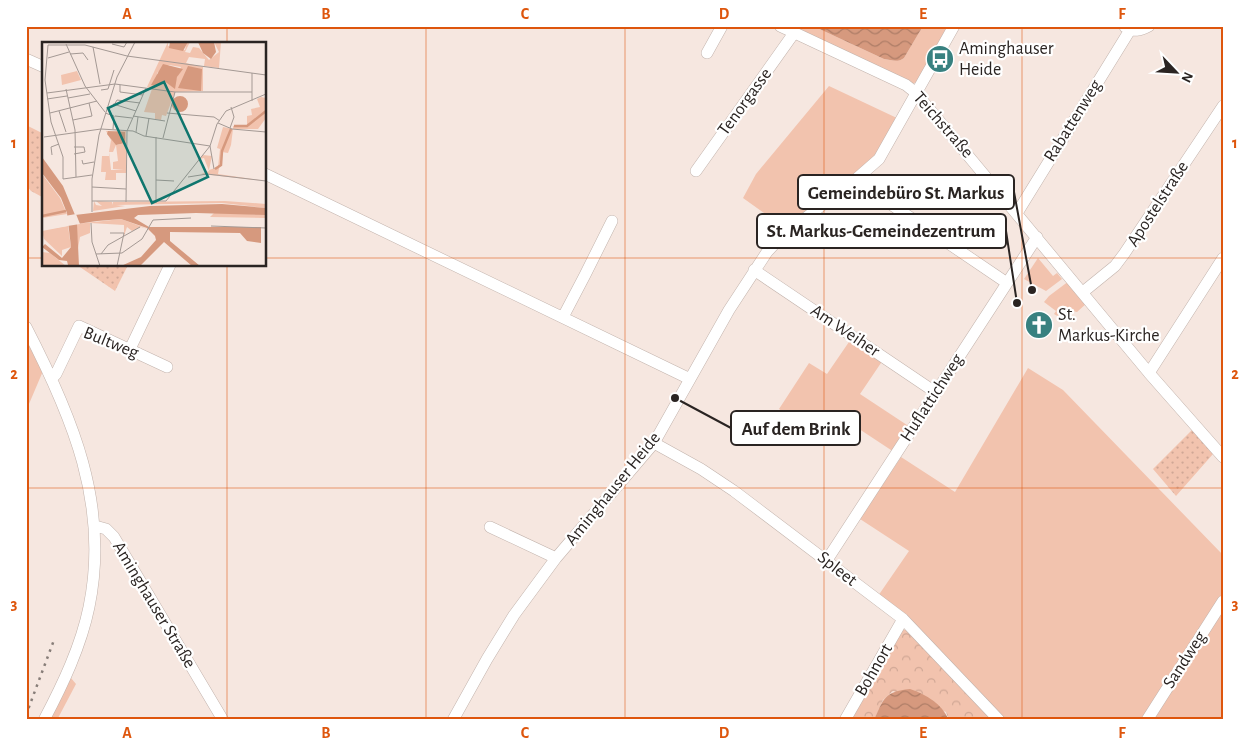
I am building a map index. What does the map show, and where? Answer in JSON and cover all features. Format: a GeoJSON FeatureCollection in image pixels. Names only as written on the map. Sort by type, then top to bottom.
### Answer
{"type":"FeatureCollection","features":[{"type":"Feature","properties":{"kind":"street"},"geometry":{"type":"LineString","coordinates":[[707,53],[722,26]]}},
{"type":"Feature","properties":{"kind":"street","name":"Teichstraße"},"geometry":{"type":"LineString","coordinates":[[780,26],[906,85],[916,93],[1037,236],[1149,373],[1219,453]]}},
{"type":"Feature","properties":{"kind":"street","name":"Aminghauser Heide"},"geometry":{"type":"LineString","coordinates":[[453,720],[514,615],[556,558],[654,443],[729,310],[754,270],[782,236],[855,180],[879,159],[954,26]]}},
{"type":"Feature","properties":{"kind":"street"},"geometry":{"type":"LineString","coordinates":[[1127,28],[1138,31],[1149,26]]}},
{"type":"Feature","properties":{"kind":"street","name":"Rabattenweg"},"geometry":{"type":"LineString","coordinates":[[1017,213],[1127,28]]}},
{"type":"Feature","properties":{"kind":"street","name":"Tenorgasse"},"geometry":{"type":"LineString","coordinates":[[696,170],[794,33]]}},
{"type":"Feature","properties":{"kind":"street"},"geometry":{"type":"LineString","coordinates":[[26,59],[42,66]]}},
{"type":"Feature","properties":{"kind":"street","name":"Apostelstraße"},"geometry":{"type":"LineString","coordinates":[[1083,292],[1115,266],[1223,106]]}},
{"type":"Feature","properties":{"kind":"street"},"geometry":{"type":"LineString","coordinates":[[266,174],[690,379]]}},
{"type":"Feature","properties":{"kind":"street"},"geometry":{"type":"LineString","coordinates":[[855,180],[1007,283]]}},
{"type":"Feature","properties":{"kind":"street"},"geometry":{"type":"LineString","coordinates":[[563,317],[612,221]]}},
{"type":"Feature","properties":{"kind":"street","name":"Huflattichweg"},"geometry":{"type":"LineString","coordinates":[[827,560],[1037,236]]}},
{"type":"Feature","properties":{"kind":"street"},"geometry":{"type":"LineString","coordinates":[[1149,373],[1223,258]]}},
{"type":"Feature","properties":{"kind":"street"},"geometry":{"type":"LineString","coordinates":[[130,349],[170,266]]}},
{"type":"Feature","properties":{"kind":"street","name":"Am Weiher"},"geometry":{"type":"LineString","coordinates":[[754,270],[935,392]]}},
{"type":"Feature","properties":{"kind":"street","name":"Bultweg"},"geometry":{"type":"LineString","coordinates":[[52,378],[56,374],[79,326],[167,367]]}},
{"type":"Feature","properties":{"kind":"street","name":"Aminghauser Straße"},"geometry":{"type":"LineString","coordinates":[[26,327],[52,378],[83,459],[93,501],[95,526],[106,529],[114,537],[223,720]]}},
{"type":"Feature","properties":{"kind":"street"},"geometry":{"type":"LineString","coordinates":[[1219,453],[1223,439]]}},
{"type":"Feature","properties":{"kind":"street","name":"Spleet"},"geometry":{"type":"LineString","coordinates":[[654,443],[701,469],[734,491],[827,560],[903,620],[999,720]]}},
{"type":"Feature","properties":{"kind":"street"},"geometry":{"type":"LineString","coordinates":[[44,720],[75,653],[89,607],[95,562],[95,526]]}},
{"type":"Feature","properties":{"kind":"street"},"geometry":{"type":"LineString","coordinates":[[490,527],[556,558]]}},
{"type":"Feature","properties":{"kind":"street","name":"Sandweg"},"geometry":{"type":"LineString","coordinates":[[1147,720],[1223,601]]}},
{"type":"Feature","properties":{"kind":"street","name":"Bohnort"},"geometry":{"type":"LineString","coordinates":[[845,720],[903,620]]}},
{"type":"Feature","properties":{"kind":"green space"},"geometry":{"type":"Polygon","coordinates":[[[791,26],[813,26],[884,59],[897,61],[904,58],[923,26],[949,26],[918,82],[910,84],[791,26]]]}},
{"type":"Feature","properties":{"kind":"green space"},"geometry":{"type":"Polygon","coordinates":[[[829,86],[899,119],[870,162],[785,228],[743,198],[756,174],[829,86]]]}},
{"type":"Feature","properties":{"kind":"green space"},"geometry":{"type":"Polygon","coordinates":[[[26,125],[42,133],[42,197],[31,191],[26,185],[26,125]]]}},
{"type":"Feature","properties":{"kind":"green space"},"geometry":{"type":"Polygon","coordinates":[[[1038,258],[1053,276],[1057,273],[1062,279],[1046,291],[1024,279],[1038,258]]]}},
{"type":"Feature","properties":{"kind":"green space"},"geometry":{"type":"Polygon","coordinates":[[[78,266],[128,266],[115,291],[78,266]]]}},
{"type":"Feature","properties":{"kind":"green space"},"geometry":{"type":"Polygon","coordinates":[[[1069,281],[1087,303],[1077,312],[1068,310],[1061,318],[1054,314],[1056,311],[1044,302],[1069,281]]]}},
{"type":"Feature","properties":{"kind":"green space"},"geometry":{"type":"Polygon","coordinates":[[[26,338],[43,371],[26,411],[26,338]]]}},
{"type":"Feature","properties":{"kind":"green space"},"geometry":{"type":"Polygon","coordinates":[[[851,339],[883,360],[860,394],[910,427],[894,452],[844,419],[828,442],[779,409],[809,363],[827,374],[851,339]]]}},
{"type":"Feature","properties":{"kind":"green space"},"geometry":{"type":"Polygon","coordinates":[[[1028,368],[1063,390],[1223,555],[1223,594],[1142,720],[1005,720],[906,616],[878,596],[909,551],[860,519],[901,457],[955,492],[1028,368]]]}},
{"type":"Feature","properties":{"kind":"green space"},"geometry":{"type":"Polygon","coordinates":[[[1192,430],[1213,454],[1176,496],[1153,469],[1192,430]]]}},
{"type":"Feature","properties":{"kind":"green space"},"geometry":{"type":"Polygon","coordinates":[[[1223,610],[1223,720],[1153,720],[1223,610]]]}},
{"type":"Feature","properties":{"kind":"green space"},"geometry":{"type":"Polygon","coordinates":[[[901,630],[909,630],[995,720],[949,720],[946,712],[893,691],[883,700],[874,720],[849,720],[901,630]]]}},
{"type":"Feature","properties":{"kind":"green space"},"geometry":{"type":"Polygon","coordinates":[[[71,678],[76,684],[57,720],[49,720],[71,678]]]}},
{"type":"Feature","properties":{"kind":"water"},"geometry":{"type":"Polygon","coordinates":[[[813,26],[923,26],[904,58],[897,61],[884,59],[813,26]]]}},
{"type":"Feature","properties":{"kind":"water"},"geometry":{"type":"Polygon","coordinates":[[[910,689],[933,700],[949,720],[874,720],[886,697],[901,690],[910,689]]]}},
{"type":"Feature","properties":{"kind":"railway"},"geometry":{"type":"LineString","coordinates":[[26,715],[54,640]]}},
{"type":"Feature","properties":{"kind":"place","name":"Aminghauser Heide"},"geometry":{"type":"Point","coordinates":[940,59]}},
{"type":"Feature","properties":{"kind":"place","name":"Gemeindebüro St. Markus"},"geometry":{"type":"Point","coordinates":[1032,290]}},
{"type":"Feature","properties":{"kind":"place","name":"St. Markus-Gemeindezentrum"},"geometry":{"type":"Point","coordinates":[1017,303]}},
{"type":"Feature","properties":{"kind":"place","name":"St. Markus-Kirche"},"geometry":{"type":"Point","coordinates":[1039,325]}},
{"type":"Feature","properties":{"kind":"place","name":"Auf dem Brink"},"geometry":{"type":"Point","coordinates":[675,398]}}]}
